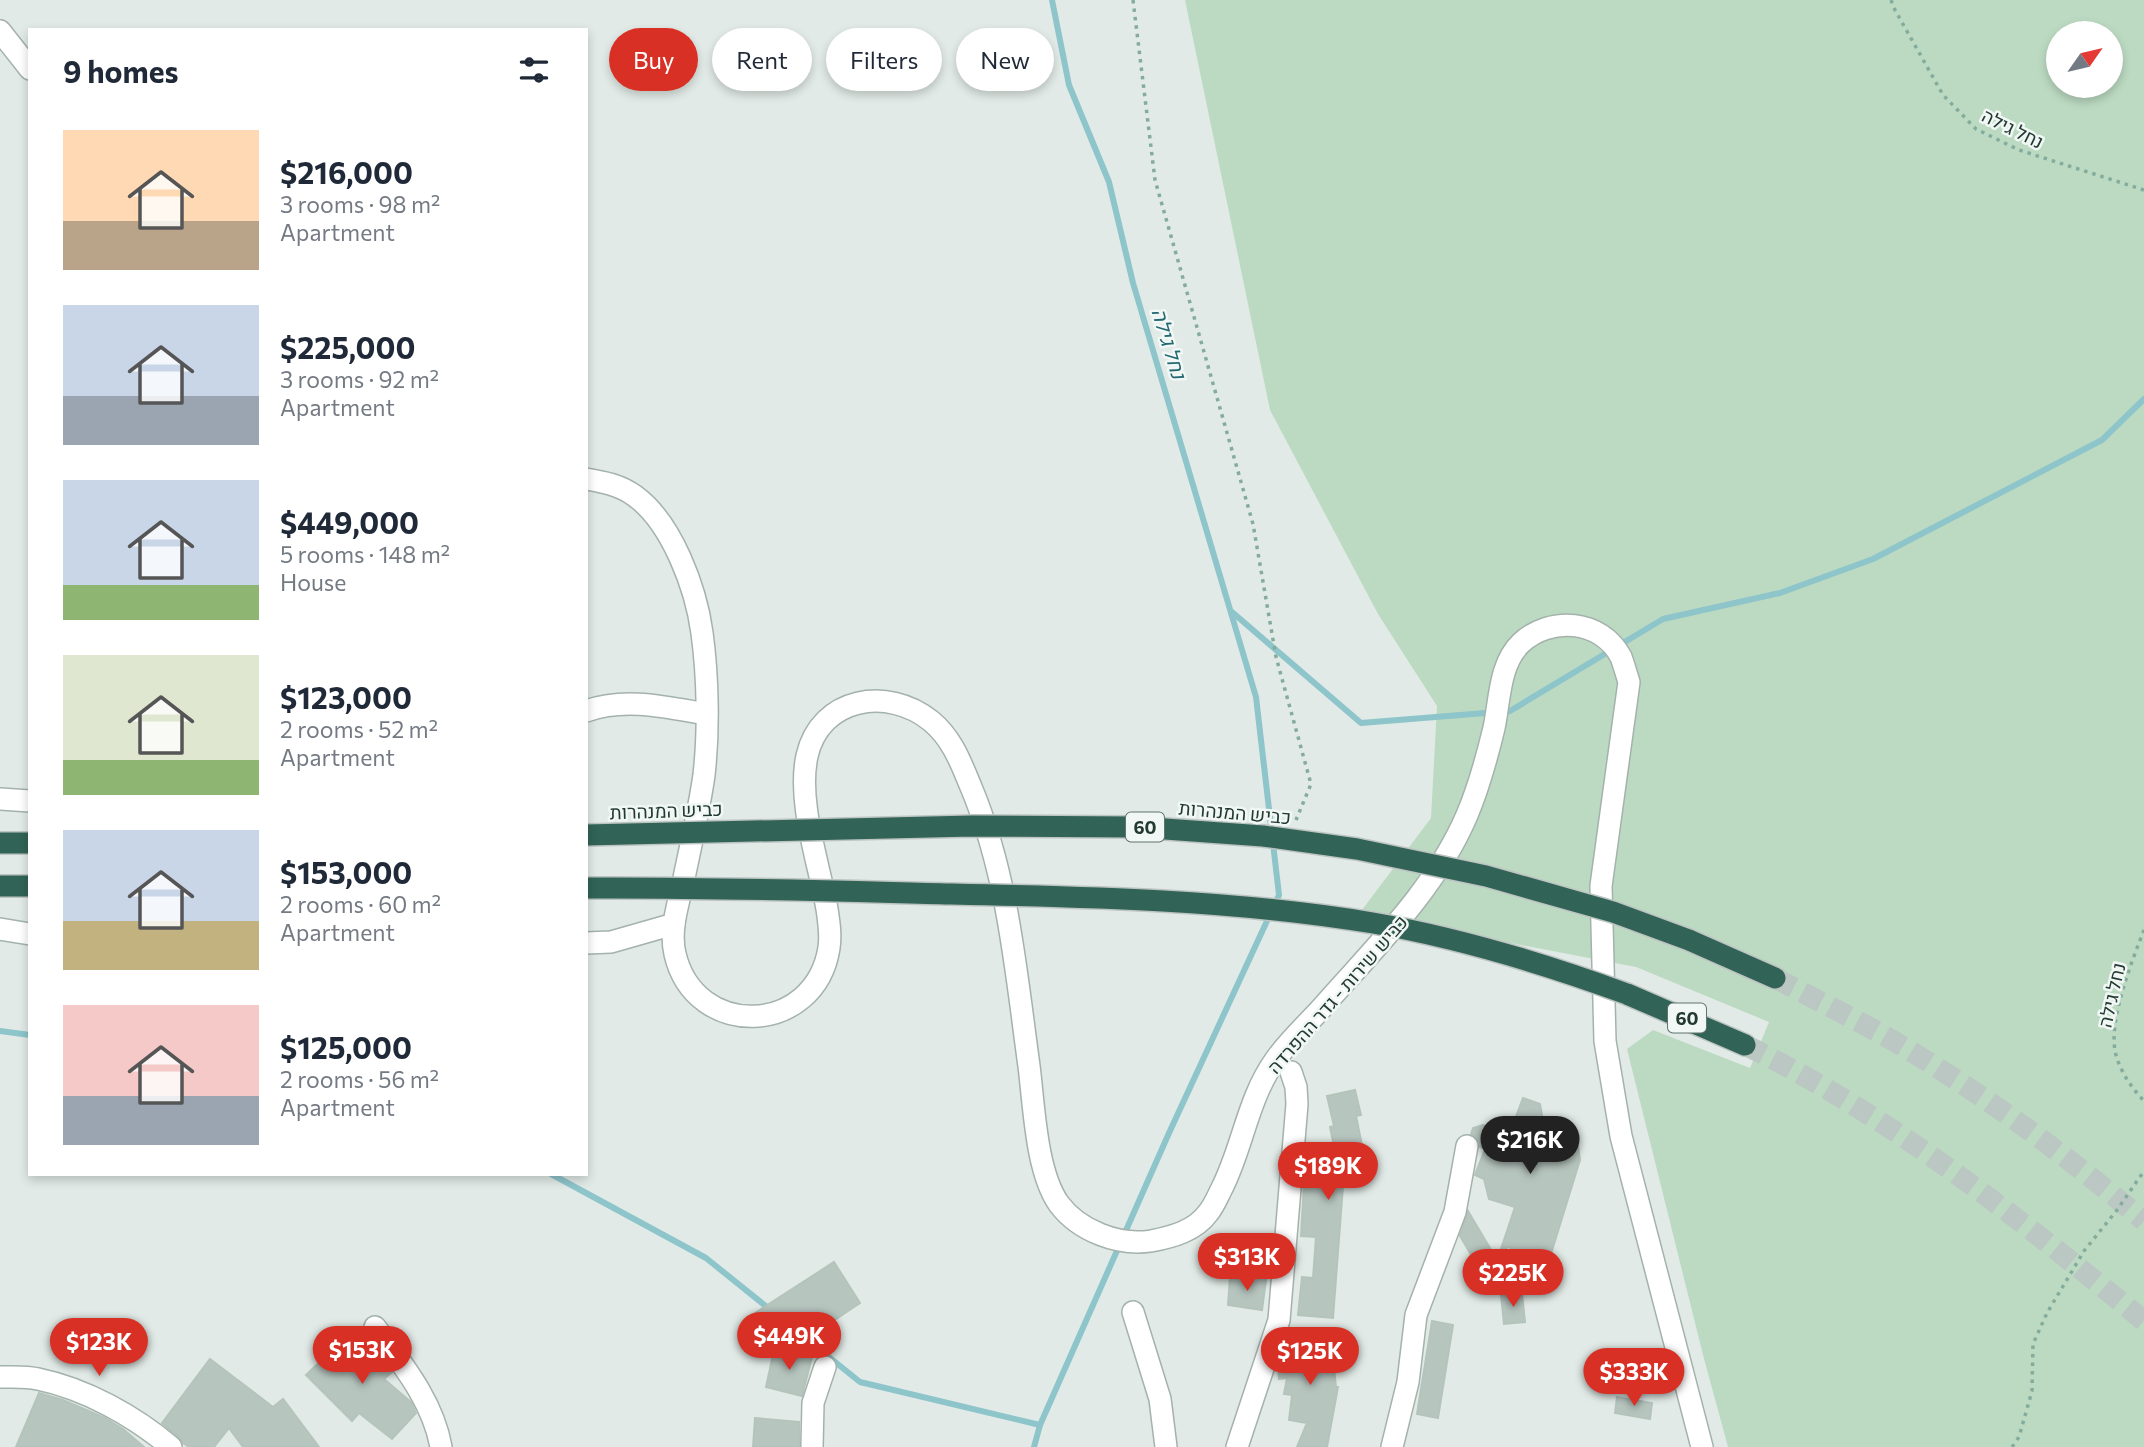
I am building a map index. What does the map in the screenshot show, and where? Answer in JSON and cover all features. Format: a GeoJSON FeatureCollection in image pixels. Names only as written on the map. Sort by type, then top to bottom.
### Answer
{"type":"FeatureCollection","features":[{"type":"Feature","properties":{"kind":"highway","name":"כביש המנהרות"},"geometry":{"type":"LineString","coordinates":[[588,835],[972,826],[1137,827],[1263,836],[1357,849],[1486,876],[1613,912],[1689,940],[1775,978]]}},
{"type":"Feature","properties":{"kind":"highway"},"geometry":{"type":"LineString","coordinates":[[0,843],[28,843]]}},
{"type":"Feature","properties":{"kind":"highway"},"geometry":{"type":"LineString","coordinates":[[0,886],[28,887]]}},
{"type":"Feature","properties":{"kind":"highway","name":"60"},"geometry":{"type":"LineString","coordinates":[[588,888],[688,887],[1048,896],[1151,900],[1292,911],[1374,923],[1482,947],[1627,994],[1745,1045]]}},
{"type":"Feature","properties":{"kind":"street"},"geometry":{"type":"LineString","coordinates":[[0,31],[28,66]]}},
{"type":"Feature","properties":{"kind":"street","name":"כביש שירות - גדר ההפרדה"},"geometry":{"type":"LineString","coordinates":[[588,479],[608,483],[630,492],[644,504],[669,536],[695,601],[702,631],[706,714],[704,774],[674,924],[673,944],[677,964],[691,987],[710,1005],[729,1014],[748,1018],[771,1015],[787,1009],[812,988],[822,973],[829,947],[829,926],[806,804],[804,782],[807,754],[814,735],[828,717],[849,705],[886,702],[910,708],[929,719],[947,737],[958,756],[976,797],[998,864],[1042,1165],[1055,1198],[1064,1210],[1087,1228],[1109,1238],[1137,1243],[1168,1238],[1191,1228],[1209,1213],[1227,1178],[1252,1102],[1275,1060],[1412,906],[1437,872],[1466,816],[1486,761],[1511,654],[1538,631],[1557,625],[1575,624],[1593,631],[1610,643],[1620,657],[1629,682],[1601,886],[1605,1041],[1621,1136],[1702,1447]]}},
{"type":"Feature","properties":{"kind":"street"},"geometry":{"type":"LineString","coordinates":[[588,710],[624,703],[706,714]]}},
{"type":"Feature","properties":{"kind":"street"},"geometry":{"type":"LineString","coordinates":[[0,799],[28,801]]}},
{"type":"Feature","properties":{"kind":"street"},"geometry":{"type":"LineString","coordinates":[[588,943],[611,942],[674,924]]}},
{"type":"Feature","properties":{"kind":"street"},"geometry":{"type":"LineString","coordinates":[[0,929],[28,934]]}},
{"type":"Feature","properties":{"kind":"street"},"geometry":{"type":"LineString","coordinates":[[1237,1447],[1279,1320],[1297,1104],[1296,1087],[1291,1072]]}},
{"type":"Feature","properties":{"kind":"street"},"geometry":{"type":"LineString","coordinates":[[1392,1447],[1408,1382],[1416,1315],[1455,1212],[1467,1146]]}},
{"type":"Feature","properties":{"kind":"street"},"geometry":{"type":"LineString","coordinates":[[1133,1312],[1160,1399],[1166,1447]]}},
{"type":"Feature","properties":{"kind":"street"},"geometry":{"type":"LineString","coordinates":[[375,1327],[414,1378],[438,1428],[441,1447]]}},
{"type":"Feature","properties":{"kind":"street"},"geometry":{"type":"LineString","coordinates":[[812,1447],[813,1404],[825,1367]]}},
{"type":"Feature","properties":{"kind":"street"},"geometry":{"type":"LineString","coordinates":[[0,1377],[36,1378],[80,1392],[147,1427],[171,1447]]}},
{"type":"Feature","properties":{"kind":"path"},"geometry":{"type":"LineString","coordinates":[[1133,0],[1155,180],[1253,524],[1276,657],[1311,784],[1292,831]]}},
{"type":"Feature","properties":{"kind":"path","name":"נחל גילה"},"geometry":{"type":"LineString","coordinates":[[1891,0],[1943,95],[1976,129],[2019,150],[2144,190]]}},
{"type":"Feature","properties":{"kind":"path","name":"נחל גילה"},"geometry":{"type":"LineString","coordinates":[[2144,930],[2127,974],[2114,1032],[2116,1055],[2131,1087],[2144,1101]]}},
{"type":"Feature","properties":{"kind":"path"},"geometry":{"type":"LineString","coordinates":[[2012,1447],[2019,1437],[2032,1391],[2033,1344],[2046,1313],[2084,1251],[2144,1171]]}},
{"type":"Feature","properties":{"kind":"green space"},"geometry":{"type":"Polygon","coordinates":[[[1185,0],[2144,0],[2144,1447],[1728,1447],[1627,1049],[1653,1030],[1750,1068],[1769,1022],[1636,967],[1359,914],[1431,818],[1437,706],[1378,614],[1270,410],[1185,0]]]}},
{"type":"Feature","properties":{"kind":"building"},"geometry":{"type":"Polygon","coordinates":[[[1355,1090],[1361,1115],[1356,1116],[1365,1160],[1350,1163],[1353,1183],[1343,1186],[1333,1318],[1298,1315],[1302,1277],[1313,1278],[1316,1237],[1301,1236],[1306,1149],[1334,1146],[1330,1127],[1334,1126],[1327,1096],[1355,1090]]]}},
{"type":"Feature","properties":{"kind":"building"},"geometry":{"type":"Polygon","coordinates":[[[1523,1098],[1540,1104],[1543,1121],[1576,1132],[1580,1160],[1550,1257],[1529,1250],[1511,1254],[1510,1246],[1500,1252],[1515,1207],[1489,1199],[1484,1179],[1475,1175],[1485,1149],[1480,1147],[1479,1141],[1471,1134],[1473,1128],[1483,1125],[1509,1135],[1523,1098]]]}},
{"type":"Feature","properties":{"kind":"building"},"geometry":{"type":"Polygon","coordinates":[[[1468,1211],[1494,1255],[1477,1265],[1460,1236],[1468,1211]]]}},
{"type":"Feature","properties":{"kind":"building"},"geometry":{"type":"Polygon","coordinates":[[[834,1262],[860,1303],[806,1339],[789,1314],[762,1330],[752,1315],[834,1262]]]}},
{"type":"Feature","properties":{"kind":"building"},"geometry":{"type":"Polygon","coordinates":[[[1230,1276],[1266,1280],[1262,1310],[1228,1305],[1230,1276]]]}},
{"type":"Feature","properties":{"kind":"building"},"geometry":{"type":"Polygon","coordinates":[[[1522,1294],[1525,1322],[1504,1324],[1501,1295],[1522,1294]]]}},
{"type":"Feature","properties":{"kind":"building"},"geometry":{"type":"Polygon","coordinates":[[[1432,1321],[1453,1325],[1438,1418],[1417,1414],[1432,1321]]]}},
{"type":"Feature","properties":{"kind":"building"},"geometry":{"type":"Polygon","coordinates":[[[352,1331],[384,1361],[392,1372],[384,1379],[411,1402],[416,1413],[392,1439],[359,1413],[352,1421],[306,1375],[352,1331]]]}},
{"type":"Feature","properties":{"kind":"building"},"geometry":{"type":"Polygon","coordinates":[[[1331,1337],[1338,1387],[1327,1447],[1297,1447],[1307,1423],[1289,1420],[1292,1395],[1284,1394],[1287,1378],[1279,1379],[1278,1365],[1286,1340],[1331,1337]]]}},
{"type":"Feature","properties":{"kind":"building"},"geometry":{"type":"Polygon","coordinates":[[[774,1350],[812,1357],[802,1396],[766,1387],[774,1350]]]}},
{"type":"Feature","properties":{"kind":"building"},"geometry":{"type":"Polygon","coordinates":[[[210,1359],[273,1407],[283,1399],[319,1447],[243,1447],[229,1428],[214,1447],[189,1447],[183,1443],[162,1423],[210,1359]]]}},
{"type":"Feature","properties":{"kind":"building"},"geometry":{"type":"Polygon","coordinates":[[[39,1393],[105,1418],[144,1447],[16,1447],[39,1393]]]}},
{"type":"Feature","properties":{"kind":"building"},"geometry":{"type":"Polygon","coordinates":[[[1617,1397],[1652,1403],[1650,1419],[1615,1413],[1617,1397]]]}},
{"type":"Feature","properties":{"kind":"building"},"geometry":{"type":"Polygon","coordinates":[[[755,1418],[799,1422],[799,1447],[753,1447],[755,1418]]]}},
{"type":"Feature","properties":{"kind":"waterway"},"geometry":{"type":"LineString","coordinates":[[1034,1447],[1040,1425],[1169,1133],[1279,895],[1256,697],[1133,283],[1109,182],[1069,85],[1052,0]]}},
{"type":"Feature","properties":{"kind":"waterway"},"geometry":{"type":"LineString","coordinates":[[1232,612],[1361,723],[1510,711],[1663,619],[1780,593],[1873,559],[2102,440],[2144,399]]}},
{"type":"Feature","properties":{"kind":"waterway"},"geometry":{"type":"LineString","coordinates":[[0,1031],[28,1035]]}},
{"type":"Feature","properties":{"kind":"waterway"},"geometry":{"type":"LineString","coordinates":[[555,1176],[706,1258],[860,1382],[1040,1425]]}},
{"type":"Feature","properties":{"kind":"tunnel"},"geometry":{"type":"LineString","coordinates":[[1775,978],[1882,1035],[1962,1083],[2055,1149],[2144,1221]]}},
{"type":"Feature","properties":{"kind":"tunnel"},"geometry":{"type":"LineString","coordinates":[[1745,1045],[1852,1104],[1953,1171],[2144,1321]]}}]}
